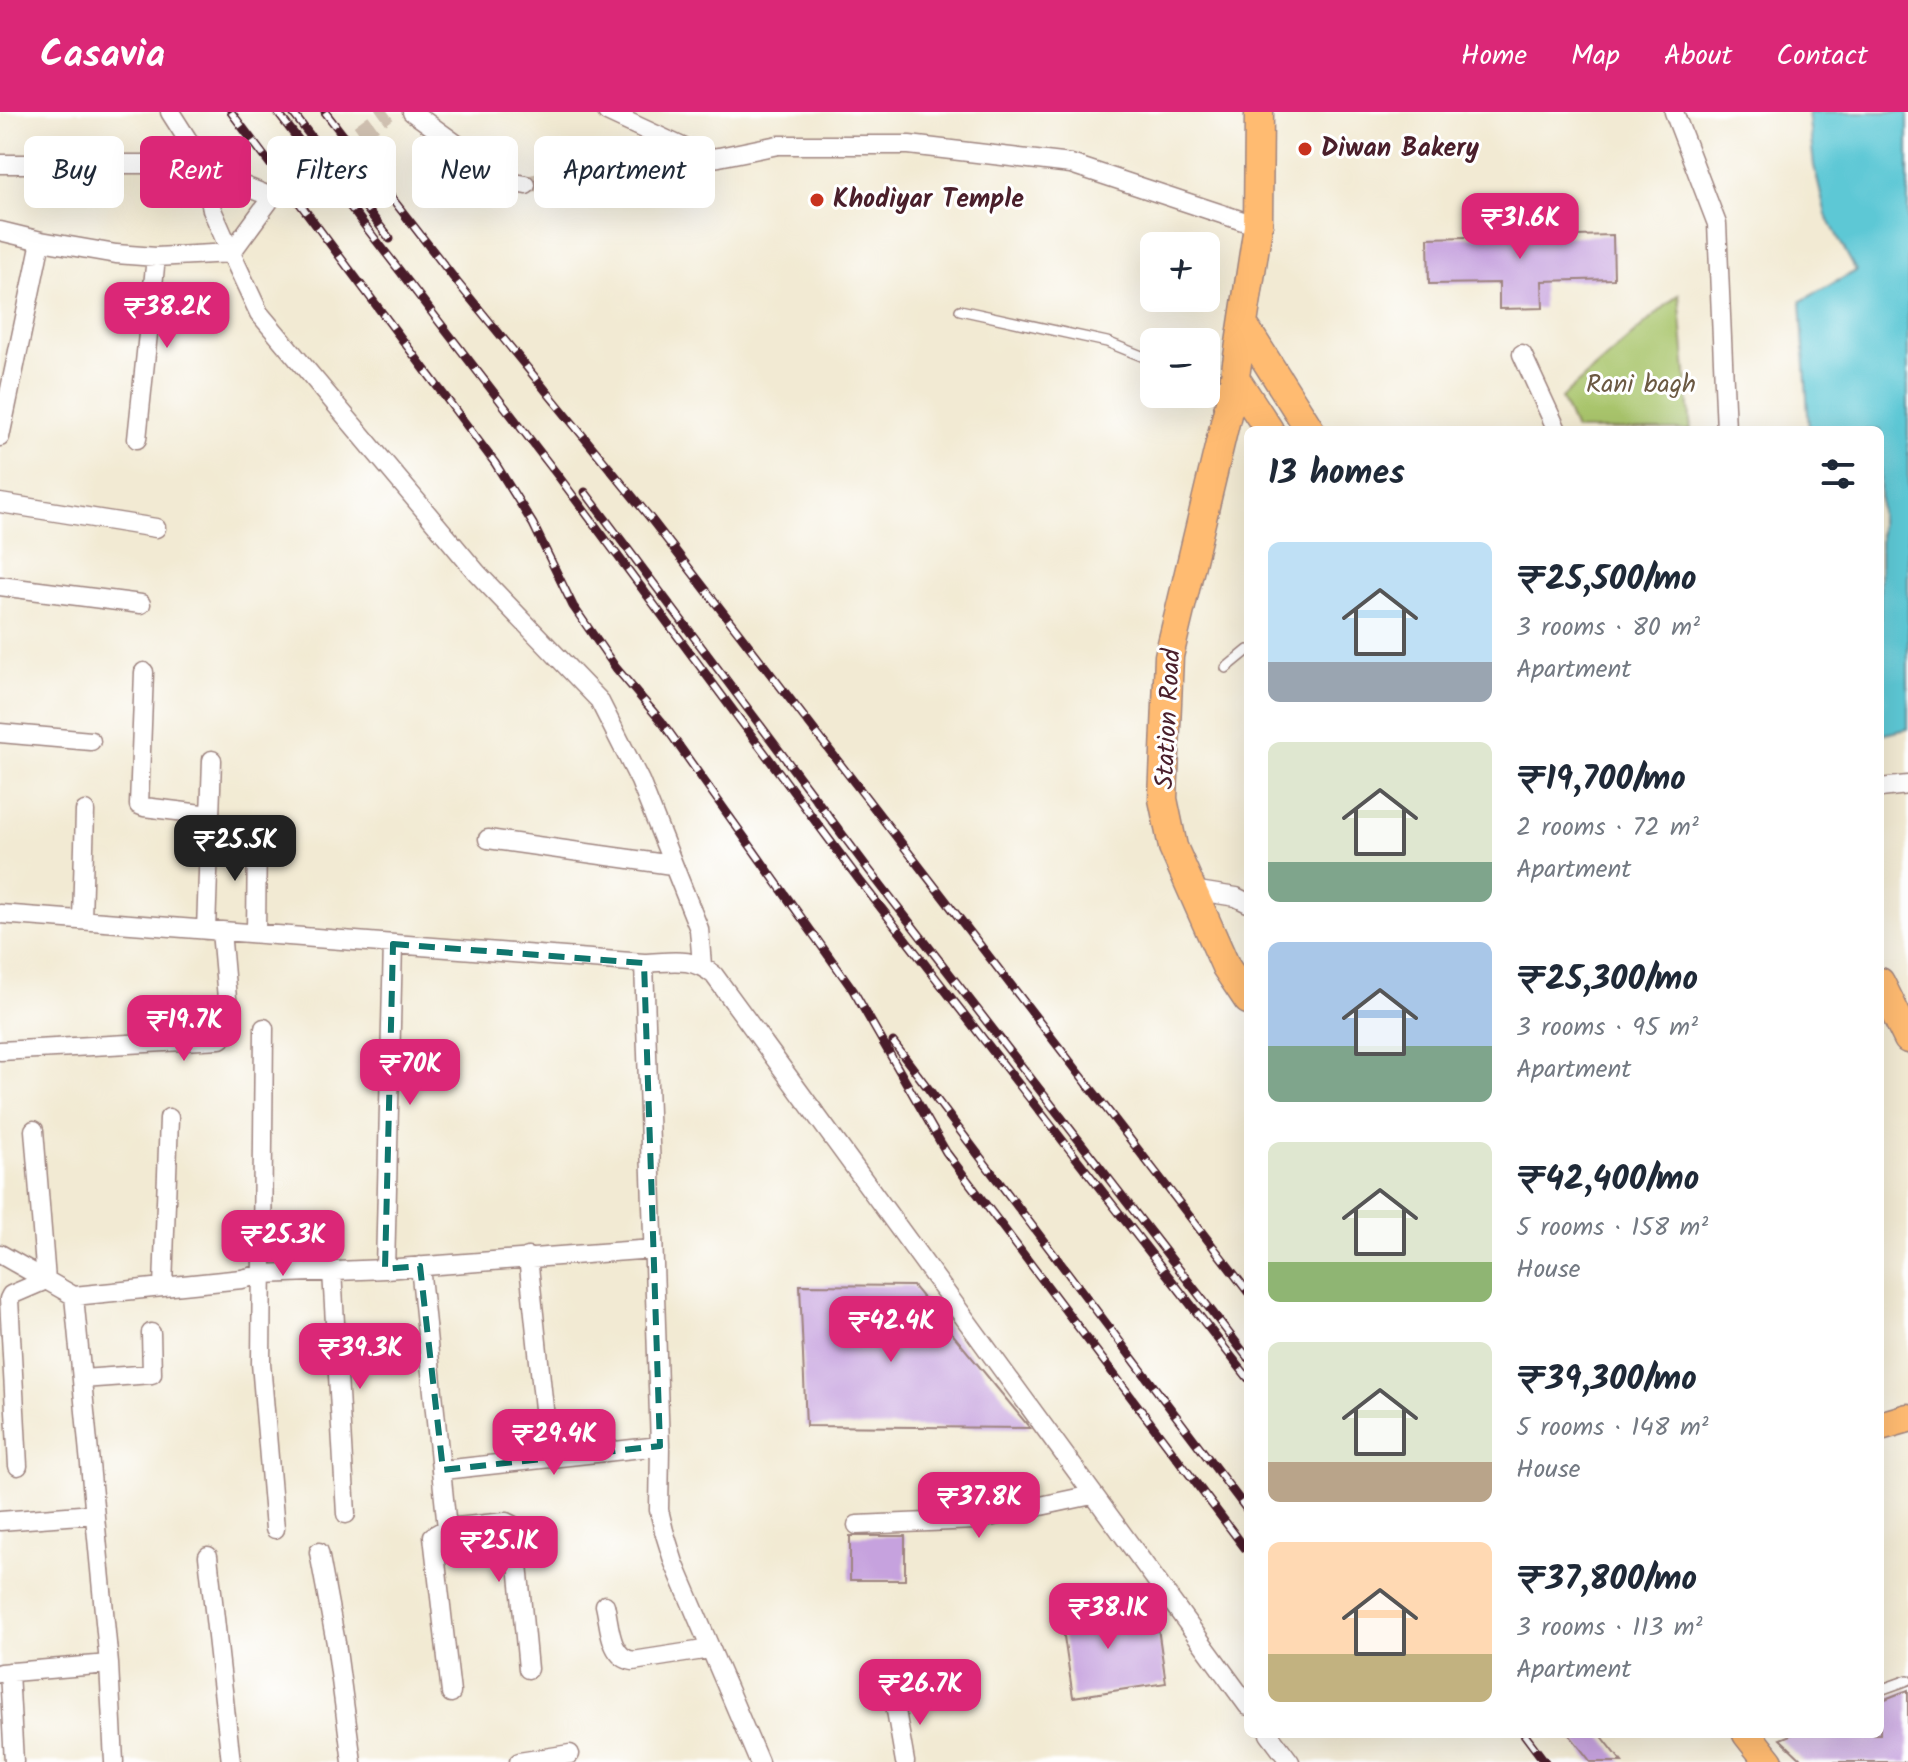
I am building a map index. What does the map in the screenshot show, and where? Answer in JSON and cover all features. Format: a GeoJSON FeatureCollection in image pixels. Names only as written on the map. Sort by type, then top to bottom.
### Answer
{"type":"FeatureCollection","features":[{"type":"Feature","properties":{"kind":"main road","name":"Station Road"},"geometry":{"type":"LineString","coordinates":[[1244,994],[1226,967],[1173,847],[1163,799],[1169,656],[1234,383],[1258,226],[1259,112]]}},
{"type":"Feature","properties":{"kind":"main road"},"geometry":{"type":"LineString","coordinates":[[1243,324],[1307,426]]}},
{"type":"Feature","properties":{"kind":"main road"},"geometry":{"type":"LineString","coordinates":[[1234,383],[1266,426]]}},
{"type":"Feature","properties":{"kind":"main road"},"geometry":{"type":"LineString","coordinates":[[1884,990],[1908,1039]]}},
{"type":"Feature","properties":{"kind":"main road"},"geometry":{"type":"LineString","coordinates":[[1884,1425],[1908,1418]]}},
{"type":"Feature","properties":{"kind":"main road"},"geometry":{"type":"LineString","coordinates":[[1753,1738],[1769,1762]]}},
{"type":"Feature","properties":{"kind":"street"},"geometry":{"type":"LineString","coordinates":[[170,112],[185,136]]}},
{"type":"Feature","properties":{"kind":"street"},"geometry":{"type":"LineString","coordinates":[[412,112],[509,182],[526,185]]}},
{"type":"Feature","properties":{"kind":"street"},"geometry":{"type":"LineString","coordinates":[[607,112],[659,136]]}},
{"type":"Feature","properties":{"kind":"street"},"geometry":{"type":"LineString","coordinates":[[1674,112],[1717,224],[1726,426]]}},
{"type":"Feature","properties":{"kind":"street"},"geometry":{"type":"LineString","coordinates":[[715,158],[778,145],[909,145],[1056,162],[1071,164],[1258,226]]}},
{"type":"Feature","properties":{"kind":"street"},"geometry":{"type":"LineString","coordinates":[[0,164],[140,164]]}},
{"type":"Feature","properties":{"kind":"street"},"geometry":{"type":"LineString","coordinates":[[231,253],[272,197],[251,189]]}},
{"type":"Feature","properties":{"kind":"street"},"geometry":{"type":"LineString","coordinates":[[212,208],[259,313],[477,573],[599,700],[640,781],[699,929],[702,965]]}},
{"type":"Feature","properties":{"kind":"street"},"geometry":{"type":"LineString","coordinates":[[0,231],[116,254],[156,257],[231,253]]}},
{"type":"Feature","properties":{"kind":"street"},"geometry":{"type":"LineString","coordinates":[[0,437],[41,241]]}},
{"type":"Feature","properties":{"kind":"street"},"geometry":{"type":"LineString","coordinates":[[137,439],[156,257]]}},
{"type":"Feature","properties":{"kind":"street"},"geometry":{"type":"LineString","coordinates":[[1522,354],[1555,426]]}},
{"type":"Feature","properties":{"kind":"street"},"geometry":{"type":"LineString","coordinates":[[0,503],[156,528]]}},
{"type":"Feature","properties":{"kind":"street"},"geometry":{"type":"LineString","coordinates":[[0,586],[141,604]]}},
{"type":"Feature","properties":{"kind":"street"},"geometry":{"type":"LineString","coordinates":[[144,672],[139,805],[210,815]]}},
{"type":"Feature","properties":{"kind":"street"},"geometry":{"type":"LineString","coordinates":[[0,733],[91,741]]}},
{"type":"Feature","properties":{"kind":"street"},"geometry":{"type":"LineString","coordinates":[[0,1051],[220,1039],[228,1033],[229,1021],[214,930],[210,815],[212,760]]}},
{"type":"Feature","properties":{"kind":"street"},"geometry":{"type":"LineString","coordinates":[[1884,788],[1908,785]]}},
{"type":"Feature","properties":{"kind":"street"},"geometry":{"type":"LineString","coordinates":[[82,920],[85,811]]}},
{"type":"Feature","properties":{"kind":"street"},"geometry":{"type":"LineString","coordinates":[[256,933],[257,832]]}},
{"type":"Feature","properties":{"kind":"street"},"geometry":{"type":"LineString","coordinates":[[488,839],[672,865]]}},
{"type":"Feature","properties":{"kind":"street"},"geometry":{"type":"LineString","coordinates":[[1192,890],[1244,901]]}},
{"type":"Feature","properties":{"kind":"street"},"geometry":{"type":"LineString","coordinates":[[0,914],[644,963],[690,961],[702,965],[714,975],[1244,1701]]}},
{"type":"Feature","properties":{"kind":"street"},"geometry":{"type":"LineString","coordinates":[[385,1269],[393,944]]}},
{"type":"Feature","properties":{"kind":"street"},"geometry":{"type":"LineString","coordinates":[[644,963],[660,1446],[659,1510],[674,1563],[759,1762]]}},
{"type":"Feature","properties":{"kind":"street"},"geometry":{"type":"LineString","coordinates":[[264,1028],[261,1371],[275,1529]]}},
{"type":"Feature","properties":{"kind":"street"},"geometry":{"type":"LineString","coordinates":[[163,1287],[169,1118]]}},
{"type":"Feature","properties":{"kind":"street"},"geometry":{"type":"LineString","coordinates":[[34,1130],[46,1280]]}},
{"type":"Feature","properties":{"kind":"street"},"geometry":{"type":"LineString","coordinates":[[0,1254],[74,1296],[242,1279],[263,1274],[385,1269],[653,1249]]}},
{"type":"Feature","properties":{"kind":"street"},"geometry":{"type":"LineString","coordinates":[[528,1257],[549,1456]]}},
{"type":"Feature","properties":{"kind":"street"},"geometry":{"type":"LineString","coordinates":[[420,1266],[447,1528]]}},
{"type":"Feature","properties":{"kind":"street"},"geometry":{"type":"LineString","coordinates":[[332,1271],[346,1514]]}},
{"type":"Feature","properties":{"kind":"street"},"geometry":{"type":"LineString","coordinates":[[18,1466],[9,1299],[11,1295],[46,1280]]}},
{"type":"Feature","properties":{"kind":"street"},"geometry":{"type":"LineString","coordinates":[[74,1296],[109,1664],[114,1762]]}},
{"type":"Feature","properties":{"kind":"street"},"geometry":{"type":"LineString","coordinates":[[82,1379],[152,1374],[151,1333]]}},
{"type":"Feature","properties":{"kind":"street"},"geometry":{"type":"LineString","coordinates":[[443,1470],[660,1446]]}},
{"type":"Feature","properties":{"kind":"street"},"geometry":{"type":"LineString","coordinates":[[857,1525],[975,1520],[1092,1495]]}},
{"type":"Feature","properties":{"kind":"street"},"geometry":{"type":"LineString","coordinates":[[0,1521],[94,1514]]}},
{"type":"Feature","properties":{"kind":"street"},"geometry":{"type":"LineString","coordinates":[[451,1693],[433,1536],[447,1528],[506,1522],[512,1525],[528,1669]]}},
{"type":"Feature","properties":{"kind":"street"},"geometry":{"type":"LineString","coordinates":[[319,1552],[336,1643],[352,1762]]}},
{"type":"Feature","properties":{"kind":"street"},"geometry":{"type":"LineString","coordinates":[[208,1556],[231,1762]]}},
{"type":"Feature","properties":{"kind":"street"},"geometry":{"type":"LineString","coordinates":[[605,1605],[615,1647],[624,1659],[633,1661],[710,1649]]}},
{"type":"Feature","properties":{"kind":"street"},"geometry":{"type":"LineString","coordinates":[[14,1762],[5,1673],[109,1664]]}},
{"type":"Feature","properties":{"kind":"street"},"geometry":{"type":"LineString","coordinates":[[894,1699],[905,1762]]}},
{"type":"Feature","properties":{"kind":"street"},"geometry":{"type":"LineString","coordinates":[[1272,1738],[1290,1762]]}},
{"type":"Feature","properties":{"kind":"street"},"geometry":{"type":"LineString","coordinates":[[519,1762],[570,1754]]}},
{"type":"Feature","properties":{"kind":"lane"},"geometry":{"type":"LineString","coordinates":[[960,310],[1107,342],[1140,355]]}},
{"type":"Feature","properties":{"kind":"lane"},"geometry":{"type":"LineString","coordinates":[[1220,381],[1234,383]]}},
{"type":"Feature","properties":{"kind":"lane"},"geometry":{"type":"LineString","coordinates":[[1226,668],[1244,653]]}},
{"type":"Feature","properties":{"kind":"lane"},"geometry":{"type":"LineString","coordinates":[[1884,1689],[1908,1680]]}},
{"type":"Feature","properties":{"kind":"highlighted area"},"geometry":{"type":"Polygon","coordinates":[[[393,944],[644,963],[660,1446],[443,1470],[420,1266],[385,1269],[393,944]]]}},
{"type":"Feature","properties":{"kind":"green space","name":"Rani bagh"},"geometry":{"type":"Polygon","coordinates":[[[1679,294],[1691,426],[1573,426],[1561,398],[1679,294]]]}},
{"type":"Feature","properties":{"kind":"water"},"geometry":{"type":"Polygon","coordinates":[[[1808,112],[1908,112],[1908,729],[1884,734],[1884,426],[1809,426],[1801,301],[1856,271],[1826,215],[1814,166],[1808,112]]]}},
{"type":"Feature","properties":{"kind":"building"},"geometry":{"type":"Polygon","coordinates":[[[1515,206],[1526,206],[1532,212],[1536,237],[1613,235],[1614,279],[1542,281],[1543,308],[1499,309],[1499,283],[1429,284],[1428,238],[1509,236],[1510,210],[1515,206]]]}},
{"type":"Feature","properties":{"kind":"building"},"geometry":{"type":"Polygon","coordinates":[[[800,1285],[913,1286],[1030,1428],[806,1426],[800,1285]]]}},
{"type":"Feature","properties":{"kind":"building"},"geometry":{"type":"Polygon","coordinates":[[[850,1536],[905,1536],[905,1580],[850,1580],[850,1536]]]}},
{"type":"Feature","properties":{"kind":"building"},"geometry":{"type":"Polygon","coordinates":[[[1102,1597],[1105,1622],[1127,1619],[1129,1632],[1158,1628],[1166,1683],[1073,1697],[1059,1603],[1102,1597]]]}},
{"type":"Feature","properties":{"kind":"building"},"geometry":{"type":"Polygon","coordinates":[[[1908,1690],[1908,1762],[1804,1762],[1780,1739],[1884,1738],[1884,1699],[1908,1690]]]}},
{"type":"Feature","properties":{"kind":"building"},"geometry":{"type":"Polygon","coordinates":[[[1572,1738],[1603,1738],[1622,1762],[1591,1762],[1572,1738]]]}},
{"type":"Feature","properties":{"kind":"tunnel"},"geometry":{"type":"LineString","coordinates":[[355,136],[388,112]]}},
{"type":"Feature","properties":{"kind":"tunnel"},"geometry":{"type":"LineString","coordinates":[[526,185],[534,183]]}},
{"type":"Feature","properties":{"kind":"railway"},"geometry":{"type":"LineString","coordinates":[[231,112],[495,463],[533,524],[573,606],[616,668],[662,722],[853,990],[946,1152],[1244,1547]]}},
{"type":"Feature","properties":{"kind":"railway"},"geometry":{"type":"LineString","coordinates":[[277,112],[559,477],[860,881],[1244,1373]]}},
{"type":"Feature","properties":{"kind":"railway"},"geometry":{"type":"LineString","coordinates":[[292,112],[390,239]]}},
{"type":"Feature","properties":{"kind":"railway"},"geometry":{"type":"LineString","coordinates":[[325,112],[457,282],[651,519],[1244,1287]]}},
{"type":"Feature","properties":{"kind":"railway"},"geometry":{"type":"LineString","coordinates":[[585,492],[869,870],[1244,1353]]}},
{"type":"Feature","properties":{"kind":"railway"},"geometry":{"type":"LineString","coordinates":[[893,1042],[1244,1506]]}},
{"type":"Feature","properties":{"kind":"railway"},"geometry":{"type":"LineString","coordinates":[[1527,1738],[1545,1762]]}},
{"type":"Feature","properties":{"kind":"place","name":"Diwan Bakery"},"geometry":{"type":"Point","coordinates":[1305,149]}},
{"type":"Feature","properties":{"kind":"place","name":"Khodiyar Temple"},"geometry":{"type":"Point","coordinates":[817,200]}}]}
